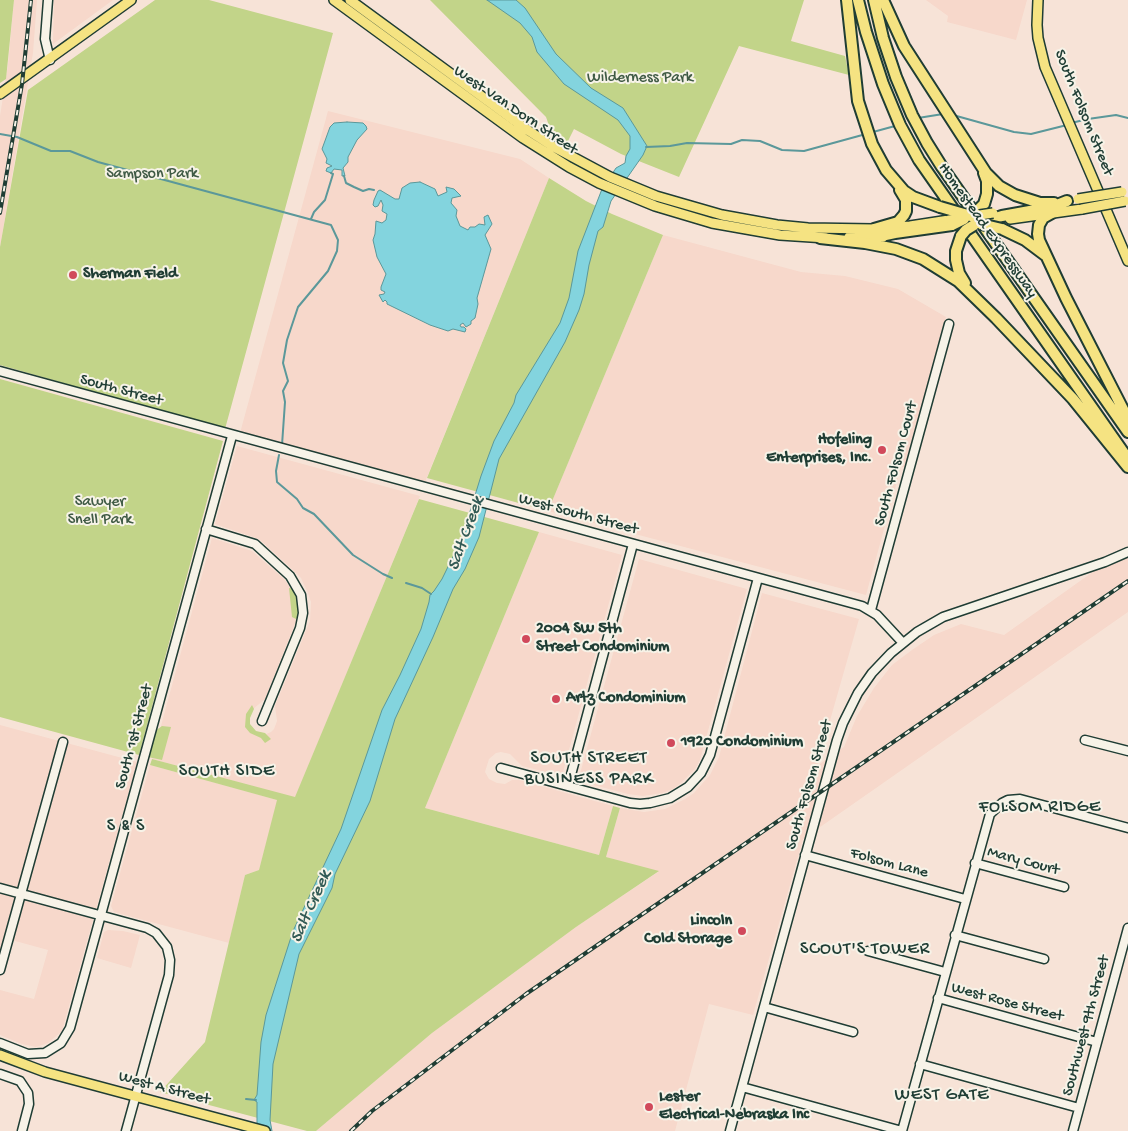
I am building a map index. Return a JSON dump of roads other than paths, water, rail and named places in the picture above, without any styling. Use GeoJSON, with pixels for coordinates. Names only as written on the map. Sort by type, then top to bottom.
{"type":"FeatureCollection","features":[{"type":"Feature","properties":{"kind":"highway"},"geometry":{"type":"LineString","coordinates":[[847,0],[858,101],[868,135],[883,166],[901,187],[913,197],[1034,246],[1050,262]]}},
{"type":"Feature","properties":{"kind":"highway","name":"Homestead Expressway"},"geometry":{"type":"LineString","coordinates":[[858,0],[874,60],[890,102],[909,143],[930,178],[1128,459]]}},
{"type":"Feature","properties":{"kind":"highway","name":"Homestead Expressway"},"geometry":{"type":"LineString","coordinates":[[874,0],[883,38],[904,98],[927,143],[952,182],[1128,432]]}},
{"type":"Feature","properties":{"kind":"highway"},"geometry":{"type":"LineString","coordinates":[[883,0],[904,46],[974,156],[987,181],[985,202],[978,211],[976,222],[956,251],[956,265],[961,277],[975,296]]}},
{"type":"Feature","properties":{"kind":"highway"},"geometry":{"type":"LineString","coordinates":[[980,166],[996,183],[1016,196],[1053,208],[1042,220],[1038,234],[1039,240],[1128,419]]}},
{"type":"Feature","properties":{"kind":"highway"},"geometry":{"type":"LineString","coordinates":[[875,233],[898,222],[906,211],[906,200],[892,177]]}},
{"type":"Feature","properties":{"kind":"highway"},"geometry":{"type":"LineString","coordinates":[[875,233],[895,233],[976,222],[1052,207],[1066,201]]}},
{"type":"Feature","properties":{"kind":"highway"},"geometry":{"type":"LineString","coordinates":[[820,238],[882,245],[910,254],[947,273],[975,296],[1073,399],[1128,467]]}},
{"type":"Feature","properties":{"kind":"main road"},"geometry":{"type":"LineString","coordinates":[[0,100],[131,0]]}},
{"type":"Feature","properties":{"kind":"main road","name":"West Van Dorn Street"},"geometry":{"type":"LineString","coordinates":[[334,0],[347,3],[513,132],[571,163],[599,183],[648,203],[730,227],[771,234],[820,238],[875,233]]}},
{"type":"Feature","properties":{"kind":"main road","name":"South Folsom Street"},"geometry":{"type":"LineString","coordinates":[[1038,0],[1037,25],[1045,66],[1128,261]]}},
{"type":"Feature","properties":{"kind":"main road"},"geometry":{"type":"LineString","coordinates":[[0,94],[42,63],[50,60]]}},
{"type":"Feature","properties":{"kind":"main road","name":"West Van Dorn Street"},"geometry":{"type":"LineString","coordinates":[[571,163],[656,196],[722,215],[770,224],[875,233]]}},
{"type":"Feature","properties":{"kind":"main road"},"geometry":{"type":"LineString","coordinates":[[1053,208],[1066,201],[1078,199],[1126,196]]}},
{"type":"Feature","properties":{"kind":"main road"},"geometry":{"type":"LineString","coordinates":[[976,222],[1053,208],[1082,209],[1126,196]]}},
{"type":"Feature","properties":{"kind":"main road","name":"West A Street"},"geometry":{"type":"LineString","coordinates":[[0,1056],[55,1074],[265,1131]]}},
{"type":"Feature","properties":{"kind":"street"},"geometry":{"type":"LineString","coordinates":[[48,0],[45,39],[50,60]]}},
{"type":"Feature","properties":{"kind":"street","name":"South Folsom Court"},"geometry":{"type":"LineString","coordinates":[[871,610],[949,324]]}},
{"type":"Feature","properties":{"kind":"street","name":"South Street"},"geometry":{"type":"LineString","coordinates":[[1,372],[232,436]]}},
{"type":"Feature","properties":{"kind":"street","name":"West South Street"},"geometry":{"type":"LineString","coordinates":[[232,436],[862,606],[871,610],[903,643]]}},
{"type":"Feature","properties":{"kind":"street","name":"South 1st Street"},"geometry":{"type":"LineString","coordinates":[[0,1043],[20,1052],[37,1055],[46,1053],[61,1043],[70,1028],[232,436]]}},
{"type":"Feature","properties":{"kind":"street"},"geometry":{"type":"LineString","coordinates":[[206,529],[255,544],[290,576],[301,595],[304,613],[300,628],[262,720]]}},
{"type":"Feature","properties":{"kind":"street"},"geometry":{"type":"LineString","coordinates":[[568,786],[633,544]]}},
{"type":"Feature","properties":{"kind":"street","name":"South Folsom Street"},"geometry":{"type":"LineString","coordinates":[[730,1131],[836,740],[854,700],[868,678],[890,654],[929,625],[961,610],[1105,562],[1128,552]]}},
{"type":"Feature","properties":{"kind":"street"},"geometry":{"type":"LineString","coordinates":[[501,768],[640,804],[660,802],[680,793],[698,777],[710,755],[758,578]]}},
{"type":"Feature","properties":{"kind":"street"},"geometry":{"type":"LineString","coordinates":[[1085,740],[1128,752]]}},
{"type":"Feature","properties":{"kind":"street"},"geometry":{"type":"LineString","coordinates":[[0,970],[63,742]]}},
{"type":"Feature","properties":{"kind":"street"},"geometry":{"type":"LineString","coordinates":[[742,1087],[902,1131],[987,819],[994,809],[1008,800],[1020,799],[1128,828]]}},
{"type":"Feature","properties":{"kind":"street","name":"Folsom Lane"},"geometry":{"type":"LineString","coordinates":[[805,855],[965,899]]}},
{"type":"Feature","properties":{"kind":"street","name":"Mary Court"},"geometry":{"type":"LineString","coordinates":[[975,863],[1064,887]]}},
{"type":"Feature","properties":{"kind":"street"},"geometry":{"type":"LineString","coordinates":[[0,888],[151,930],[165,944],[170,956],[169,975],[126,1131]]}},
{"type":"Feature","properties":{"kind":"street","name":"Southwest 9th Street"},"geometry":{"type":"LineString","coordinates":[[1073,1131],[1128,928]]}},
{"type":"Feature","properties":{"kind":"street"},"geometry":{"type":"LineString","coordinates":[[955,935],[1044,959]]}},
{"type":"Feature","properties":{"kind":"street"},"geometry":{"type":"LineString","coordinates":[[868,951],[945,972]]}},
{"type":"Feature","properties":{"kind":"street","name":"West Rose Street"},"geometry":{"type":"LineString","coordinates":[[938,998],[1097,1042]]}},
{"type":"Feature","properties":{"kind":"street"},"geometry":{"type":"LineString","coordinates":[[764,1007],[853,1032]]}},
{"type":"Feature","properties":{"kind":"street"},"geometry":{"type":"LineString","coordinates":[[920,1064],[1079,1108]]}},
{"type":"Feature","properties":{"kind":"street"},"geometry":{"type":"LineString","coordinates":[[0,1074],[17,1079],[27,1091],[29,1104],[22,1131]]}},
{"type":"Feature","properties":{"kind":"water","name":"Salt Creek"},"geometry":{"type":"Polygon","coordinates":[[[487,0],[516,0],[525,8],[556,54],[591,88],[623,108],[647,146],[643,155],[611,201],[603,227],[598,231],[584,294],[565,342],[499,459],[479,537],[465,569],[453,589],[395,719],[370,801],[335,874],[332,888],[299,954],[273,1064],[270,1120],[272,1131],[257,1131],[257,1102],[254,1100],[257,1095],[261,1042],[266,1015],[293,931],[341,829],[382,710],[421,629],[430,595],[442,579],[466,530],[481,476],[494,441],[514,403],[516,395],[560,323],[569,298],[578,251],[602,189],[616,168],[625,163],[630,149],[630,136],[618,120],[564,84],[537,52],[532,37],[520,23],[487,0]]]}},
{"type":"Feature","properties":{"kind":"water"},"geometry":{"type":"Polygon","coordinates":[[[334,123],[363,123],[367,129],[357,140],[348,157],[348,162],[343,168],[345,176],[342,176],[342,170],[334,169],[331,173],[326,171],[327,168],[332,166],[326,163],[327,159],[322,149],[330,127],[334,123]]]}},
{"type":"Feature","properties":{"kind":"water"},"geometry":{"type":"Polygon","coordinates":[[[420,182],[435,189],[438,196],[447,192],[446,187],[454,189],[461,196],[452,198],[451,203],[457,210],[456,216],[460,226],[468,230],[470,227],[475,227],[479,224],[485,225],[484,217],[488,215],[492,224],[485,235],[491,249],[477,298],[478,304],[475,318],[466,327],[463,323],[460,325],[466,329],[465,332],[453,329],[448,331],[430,325],[387,304],[385,300],[383,302],[379,295],[385,292],[381,290],[381,287],[386,274],[377,257],[373,240],[376,221],[382,223],[386,220],[387,214],[382,211],[383,205],[381,200],[378,206],[375,207],[373,205],[374,200],[380,190],[395,199],[399,199],[402,188],[410,183],[420,182]]]}},
{"type":"Feature","properties":{"kind":"waterway"},"geometry":{"type":"LineString","coordinates":[[918,118],[943,114]]}},
{"type":"Feature","properties":{"kind":"waterway"},"geometry":{"type":"LineString","coordinates":[[953,115],[1014,132],[1031,134],[1067,125]]}},
{"type":"Feature","properties":{"kind":"waterway"},"geometry":{"type":"LineString","coordinates":[[1071,123],[1116,115],[1128,118]]}},
{"type":"Feature","properties":{"kind":"waterway"},"geometry":{"type":"LineString","coordinates":[[873,132],[895,126]]}},
{"type":"Feature","properties":{"kind":"waterway"},"geometry":{"type":"LineString","coordinates":[[0,134],[17,137],[51,151],[70,151],[98,162],[331,225],[338,240],[337,251],[328,271],[298,307],[287,340],[283,363],[288,381],[283,391],[285,402],[282,445]]}},
{"type":"Feature","properties":{"kind":"waterway"},"geometry":{"type":"LineString","coordinates":[[646,147],[687,143],[731,144],[742,140],[760,141],[782,150],[804,151],[866,134]]}},
{"type":"Feature","properties":{"kind":"waterway"},"geometry":{"type":"LineString","coordinates":[[311,219],[314,212],[325,200],[333,174],[331,173]]}},
{"type":"Feature","properties":{"kind":"waterway"},"geometry":{"type":"LineString","coordinates":[[344,176],[346,183],[354,187],[363,191],[374,190]]}},
{"type":"Feature","properties":{"kind":"waterway"},"geometry":{"type":"LineString","coordinates":[[279,455],[276,471],[277,482],[297,499],[303,508],[314,514],[353,555],[392,578]]}},
{"type":"Feature","properties":{"kind":"waterway"},"geometry":{"type":"LineString","coordinates":[[406,583],[422,588],[431,594]]}},
{"type":"Feature","properties":{"kind":"waterway"},"geometry":{"type":"LineString","coordinates":[[246,1099],[256,1100]]}},
{"type":"Feature","properties":{"kind":"railway"},"geometry":{"type":"LineString","coordinates":[[0,213],[22,84],[31,0]]}},
{"type":"Feature","properties":{"kind":"railway"},"geometry":{"type":"LineString","coordinates":[[351,1131],[372,1111],[526,994],[1128,581]]}},
{"type":"Feature","properties":{"kind":"place","name":"Sherman Field"},"geometry":{"type":"Point","coordinates":[73,275]}},
{"type":"Feature","properties":{"kind":"place","name":"Hofeling Enterprises, Inc."},"geometry":{"type":"Point","coordinates":[882,450]}},
{"type":"Feature","properties":{"kind":"place","name":"2004 SW 5th Street Condominium"},"geometry":{"type":"Point","coordinates":[526,639]}},
{"type":"Feature","properties":{"kind":"place","name":"Artz Condominium"},"geometry":{"type":"Point","coordinates":[556,699]}},
{"type":"Feature","properties":{"kind":"place","name":"1920 Condominium"},"geometry":{"type":"Point","coordinates":[671,743]}},
{"type":"Feature","properties":{"kind":"place","name":"Lincoln Cold Storage"},"geometry":{"type":"Point","coordinates":[742,931]}},
{"type":"Feature","properties":{"kind":"place","name":"Lester Electrical-Nebraska Inc"},"geometry":{"type":"Point","coordinates":[649,1107]}},
{"type":"Feature","properties":{"kind":"district","name":"SOUTH STREET BUSINESS PARK"},"geometry":{"type":"Point","coordinates":[589,770]}},
{"type":"Feature","properties":{"kind":"district","name":"SOUTH SIDE"},"geometry":{"type":"Point","coordinates":[227,772]}},
{"type":"Feature","properties":{"kind":"district","name":"FOLSOM RIDGE"},"geometry":{"type":"Point","coordinates":[1040,808]}},
{"type":"Feature","properties":{"kind":"district","name":"S & S"},"geometry":{"type":"Point","coordinates":[126,827]}},
{"type":"Feature","properties":{"kind":"district","name":"SCOUT'S TOWER"},"geometry":{"type":"Point","coordinates":[865,950]}},
{"type":"Feature","properties":{"kind":"district","name":"WEST GATE"},"geometry":{"type":"Point","coordinates":[942,1096]}},
{"type":"Feature","properties":{"kind":"park label","name":"Wilderness Park"},"geometry":{"type":"Point","coordinates":[640,79]}},
{"type":"Feature","properties":{"kind":"park label","name":"Sampson Park"},"geometry":{"type":"Point","coordinates":[152,175]}},
{"type":"Feature","properties":{"kind":"park label","name":"Sawyer Snell Park"},"geometry":{"type":"Point","coordinates":[100,512]}}]}
